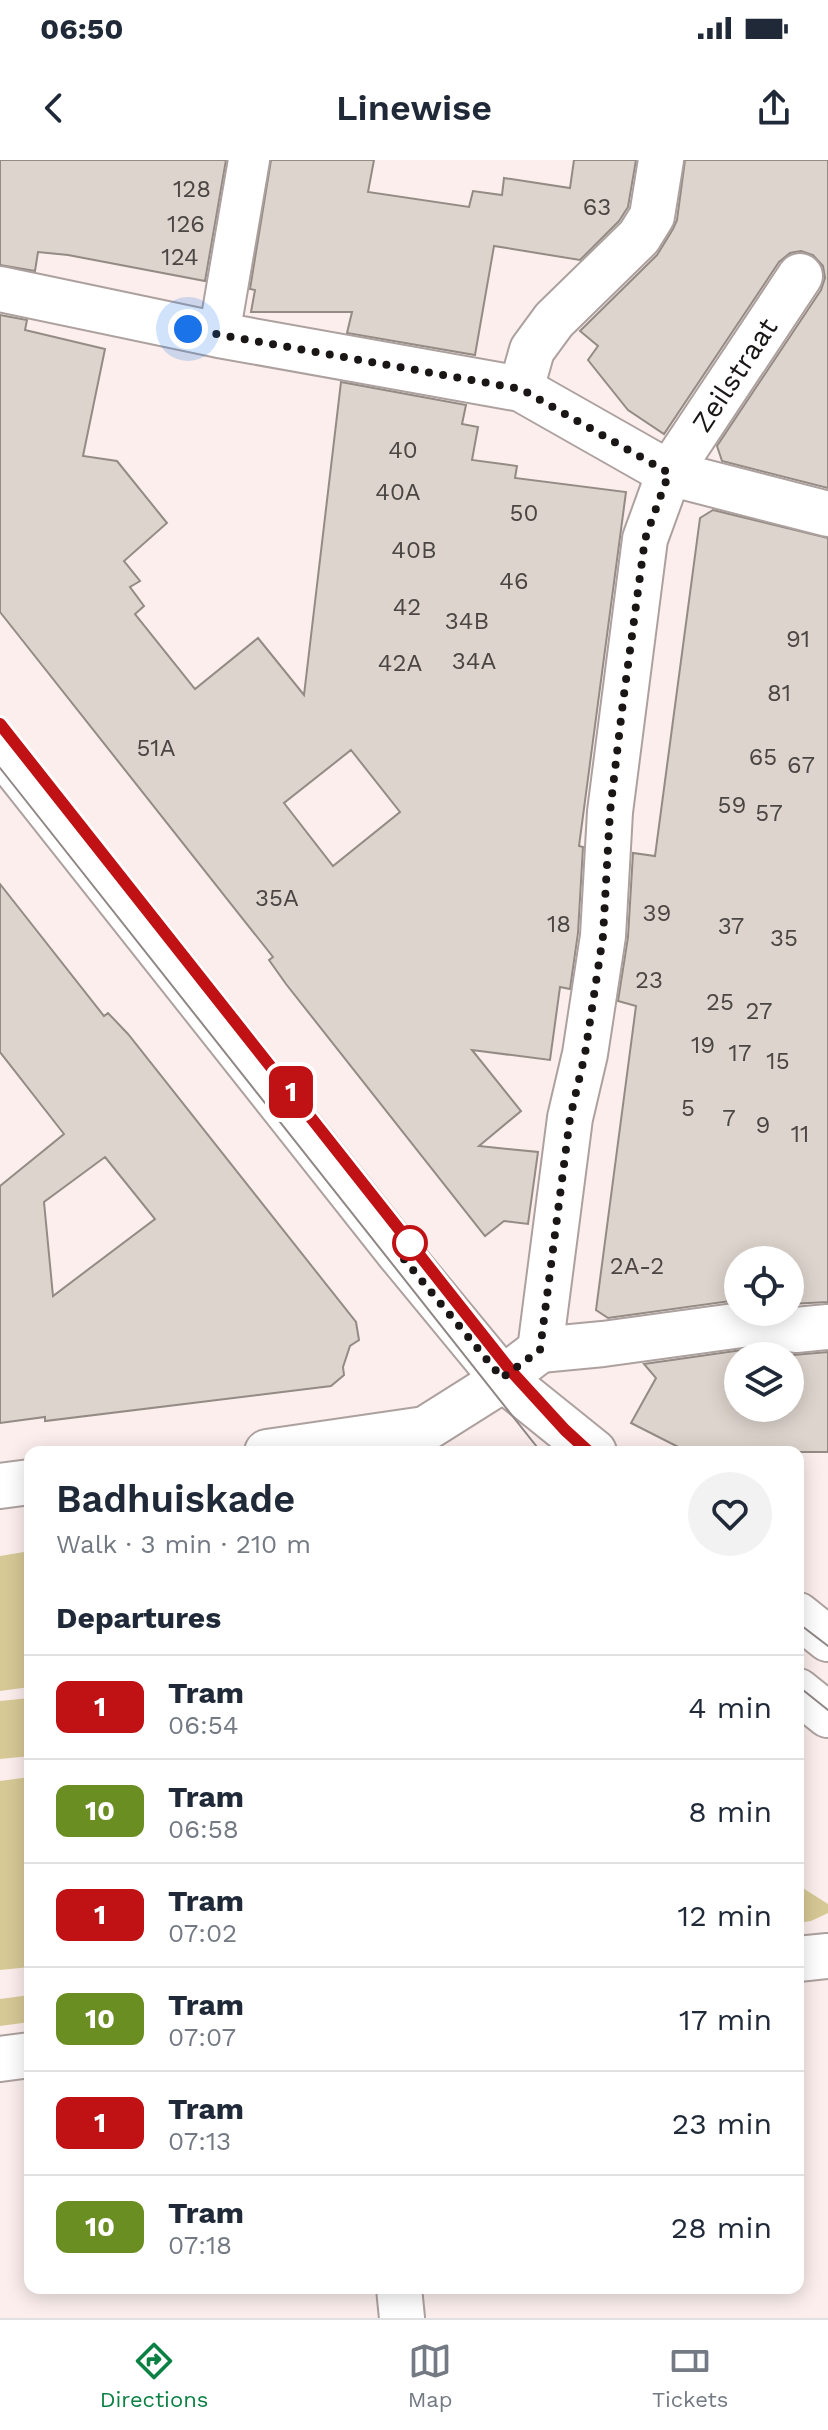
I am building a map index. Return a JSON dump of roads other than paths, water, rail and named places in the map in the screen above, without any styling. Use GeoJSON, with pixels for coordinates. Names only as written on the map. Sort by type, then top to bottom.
{"type":"FeatureCollection","features":[{"type":"Feature","properties":{"kind":"street"},"geometry":{"type":"LineString","coordinates":[[219,335],[249,160]]}},
{"type":"Feature","properties":{"kind":"street"},"geometry":{"type":"LineString","coordinates":[[521,389],[532,350],[554,320],[639,237],[652,216],[661,160]]}},
{"type":"Feature","properties":{"kind":"street","name":"Zeilstraat"},"geometry":{"type":"LineString","coordinates":[[540,1350],[570,1118],[585,1054],[603,936],[610,812],[645,539],[669,473],[800,276]]}},
{"type":"Feature","properties":{"kind":"street"},"geometry":{"type":"LineString","coordinates":[[0,289],[219,335],[521,389],[669,473],[828,514]]}},
{"type":"Feature","properties":{"kind":"street"},"geometry":{"type":"LineString","coordinates":[[0,749],[389,1241],[502,1378],[587,1446]]}},
{"type":"Feature","properties":{"kind":"street"},"geometry":{"type":"LineString","coordinates":[[308,1446],[425,1429],[457,1410],[540,1350],[749,1324],[796,1330],[828,1327]]}},
{"type":"Feature","properties":{"kind":"street"},"geometry":{"type":"LineString","coordinates":[[502,1378],[537,1446]]}},
{"type":"Feature","properties":{"kind":"street"},"geometry":{"type":"LineString","coordinates":[[0,1486],[24,1483]]}},
{"type":"Feature","properties":{"kind":"street"},"geometry":{"type":"LineString","coordinates":[[804,1620],[828,1639]]}},
{"type":"Feature","properties":{"kind":"street"},"geometry":{"type":"LineString","coordinates":[[804,1696],[828,1715]]}},
{"type":"Feature","properties":{"kind":"street"},"geometry":{"type":"LineString","coordinates":[[804,1958],[828,1956]]}},
{"type":"Feature","properties":{"kind":"street"},"geometry":{"type":"LineString","coordinates":[[0,2059],[24,2056]]}},
{"type":"Feature","properties":{"kind":"street"},"geometry":{"type":"LineString","coordinates":[[400,2294],[402,2318]]}},
{"type":"Feature","properties":{"kind":"tram line"},"geometry":{"type":"LineString","coordinates":[[0,724],[511,1371],[582,1446]]}},
{"type":"Feature","properties":{"kind":"tram line","name":"1"},"geometry":{"type":"LineString","coordinates":[[0,724],[511,1371],[582,1446]]}},
{"type":"Feature","properties":{"kind":"tram line"},"geometry":{"type":"LineString","coordinates":[[0,768],[536,1446]]}},
{"type":"Feature","properties":{"kind":"tram line"},"geometry":{"type":"LineString","coordinates":[[804,1628],[828,1646]]}},
{"type":"Feature","properties":{"kind":"tram line"},"geometry":{"type":"LineString","coordinates":[[804,1691],[828,1710]]}}]}
